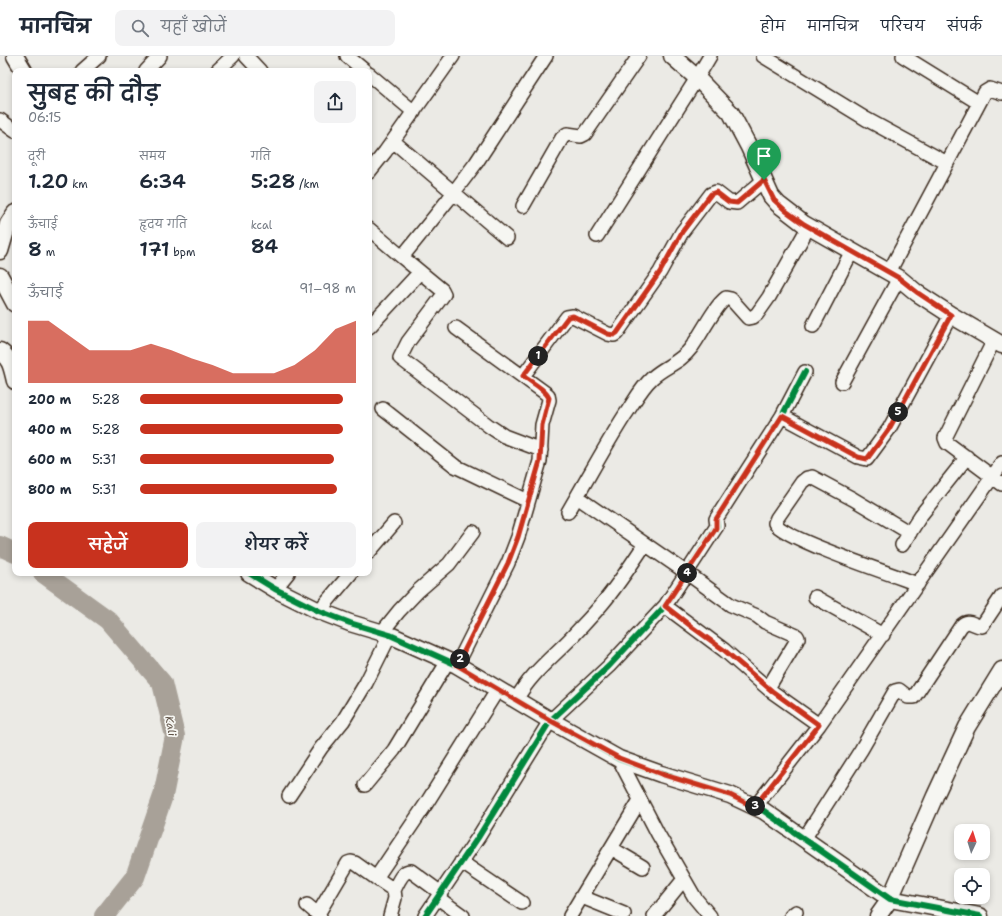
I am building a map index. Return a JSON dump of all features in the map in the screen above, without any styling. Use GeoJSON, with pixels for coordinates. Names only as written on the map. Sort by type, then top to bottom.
{"type":"FeatureCollection","features":[{"type":"Feature","properties":{"kind":"street"},"geometry":{"type":"LineString","coordinates":[[15,56],[22,68]]}},
{"type":"Feature","properties":{"kind":"street"},"geometry":{"type":"LineString","coordinates":[[85,68],[99,56]]}},
{"type":"Feature","properties":{"kind":"street"},"geometry":{"type":"LineString","coordinates":[[149,68],[160,56]]}},
{"type":"Feature","properties":{"kind":"street"},"geometry":{"type":"LineString","coordinates":[[220,68],[233,56]]}},
{"type":"Feature","properties":{"kind":"street"},"geometry":{"type":"LineString","coordinates":[[246,56],[257,68]]}},
{"type":"Feature","properties":{"kind":"street"},"geometry":{"type":"LineString","coordinates":[[347,56],[361,68]]}},
{"type":"Feature","properties":{"kind":"street"},"geometry":{"type":"LineString","coordinates":[[372,168],[414,112],[452,56]]}},
{"type":"Feature","properties":{"kind":"street"},"geometry":{"type":"LineString","coordinates":[[402,257],[476,163],[546,56]]}},
{"type":"Feature","properties":{"kind":"street"},"geometry":{"type":"LineString","coordinates":[[522,206],[562,138],[567,134],[579,136],[584,135],[639,56]]}},
{"type":"Feature","properties":{"kind":"street"},"geometry":{"type":"LineString","coordinates":[[672,56],[697,78],[731,112],[774,200],[786,211],[894,275],[951,315],[998,343],[945,436],[947,443],[997,480]]}},
{"type":"Feature","properties":{"kind":"street"},"geometry":{"type":"LineString","coordinates":[[597,236],[710,56]]}},
{"type":"Feature","properties":{"kind":"street"},"geometry":{"type":"LineString","coordinates":[[763,56],[782,60],[866,118],[947,162]]}},
{"type":"Feature","properties":{"kind":"street"},"geometry":{"type":"LineString","coordinates":[[903,56],[979,103]]}},
{"type":"Feature","properties":{"kind":"street"},"geometry":{"type":"LineString","coordinates":[[372,77],[414,112]]}},
{"type":"Feature","properties":{"kind":"street"},"geometry":{"type":"LineString","coordinates":[[842,382],[947,162],[986,90],[990,88],[1002,93]]}},
{"type":"Feature","properties":{"kind":"street"},"geometry":{"type":"LineString","coordinates":[[0,120],[12,129]]}},
{"type":"Feature","properties":{"kind":"street"},"geometry":{"type":"LineString","coordinates":[[393,141],[507,238]]}},
{"type":"Feature","properties":{"kind":"street"},"geometry":{"type":"LineString","coordinates":[[523,376],[568,317],[573,316],[608,334],[614,335],[617,333],[660,272],[682,232],[711,194],[716,192],[729,202],[737,203],[764,180]]}},
{"type":"Feature","properties":{"kind":"street"},"geometry":{"type":"LineString","coordinates":[[0,251],[8,224],[12,218]]}},
{"type":"Feature","properties":{"kind":"street"},"geometry":{"type":"LineString","coordinates":[[568,512],[617,428],[639,394],[652,378],[685,356],[714,312],[726,298],[731,299],[748,318],[757,314],[770,297],[809,226]]}},
{"type":"Feature","properties":{"kind":"street"},"geometry":{"type":"LineString","coordinates":[[372,232],[442,290],[444,294],[408,342],[400,355],[401,360],[504,436],[541,450]]}},
{"type":"Feature","properties":{"kind":"street"},"geometry":{"type":"LineString","coordinates":[[813,326],[852,251]]}},
{"type":"Feature","properties":{"kind":"street"},"geometry":{"type":"LineString","coordinates":[[372,323],[420,272]]}},
{"type":"Feature","properties":{"kind":"street"},"geometry":{"type":"LineString","coordinates":[[0,276],[12,298]]}},
{"type":"Feature","properties":{"kind":"street"},"geometry":{"type":"LineString","coordinates":[[782,416],[858,457],[867,459],[889,429],[951,315]]}},
{"type":"Feature","properties":{"kind":"street"},"geometry":{"type":"LineString","coordinates":[[365,785],[394,750],[452,663],[508,563],[518,537],[540,461],[542,425],[549,398],[548,395],[456,328]]}},
{"type":"Feature","properties":{"kind":"street"},"geometry":{"type":"LineString","coordinates":[[0,351],[12,358]]}},
{"type":"Feature","properties":{"kind":"street"},"geometry":{"type":"LineString","coordinates":[[425,916],[462,862],[550,720],[609,666],[665,606],[716,528],[716,519],[782,416],[805,372]]}},
{"type":"Feature","properties":{"kind":"street"},"geometry":{"type":"LineString","coordinates":[[383,409],[456,466],[528,501]]}},
{"type":"Feature","properties":{"kind":"street"},"geometry":{"type":"LineString","coordinates":[[902,545],[930,503],[967,457]]}},
{"type":"Feature","properties":{"kind":"street"},"geometry":{"type":"LineString","coordinates":[[754,807],[819,725],[918,584],[997,480],[1002,463]]}},
{"type":"Feature","properties":{"kind":"street"},"geometry":{"type":"LineString","coordinates":[[910,533],[854,499],[810,477],[802,482],[776,518],[775,523],[778,527],[790,534],[826,550],[918,584]]}},
{"type":"Feature","properties":{"kind":"street"},"geometry":{"type":"LineString","coordinates":[[577,497],[687,573],[730,605],[757,616],[765,622],[797,636],[797,640],[768,688]]}},
{"type":"Feature","properties":{"kind":"street"},"geometry":{"type":"LineString","coordinates":[[372,549],[394,523]]}},
{"type":"Feature","properties":{"kind":"street"},"geometry":{"type":"LineString","coordinates":[[289,796],[321,748],[343,721],[366,683],[386,633],[414,596],[449,564],[473,532]]}},
{"type":"Feature","properties":{"kind":"street"},"geometry":{"type":"LineString","coordinates":[[516,700],[530,679],[601,606],[645,544]]}},
{"type":"Feature","properties":{"kind":"street"},"geometry":{"type":"LineString","coordinates":[[254,576],[275,589],[319,611],[350,624],[386,633],[452,663],[619,758],[661,774],[730,795],[764,811],[890,899],[980,916]]}},
{"type":"Feature","properties":{"kind":"street"},"geometry":{"type":"LineString","coordinates":[[275,589],[286,576]]}},
{"type":"Feature","properties":{"kind":"street"},"geometry":{"type":"LineString","coordinates":[[319,611],[348,576]]}},
{"type":"Feature","properties":{"kind":"street"},"geometry":{"type":"LineString","coordinates":[[804,839],[861,750],[895,691],[899,690],[908,696],[914,697],[961,626],[965,622],[982,626],[1002,596]]}},
{"type":"Feature","properties":{"kind":"street"},"geometry":{"type":"LineString","coordinates":[[815,597],[883,635]]}},
{"type":"Feature","properties":{"kind":"street"},"geometry":{"type":"LineString","coordinates":[[665,606],[724,650],[768,688],[819,725]]}},
{"type":"Feature","properties":{"kind":"street"},"geometry":{"type":"LineString","coordinates":[[878,916],[890,899],[935,796],[968,727],[1002,670]]}},
{"type":"Feature","properties":{"kind":"street"},"geometry":{"type":"LineString","coordinates":[[376,878],[426,804],[498,689]]}},
{"type":"Feature","properties":{"kind":"street"},"geometry":{"type":"LineString","coordinates":[[619,758],[658,834],[695,898],[710,916]]}},
{"type":"Feature","properties":{"kind":"street"},"geometry":{"type":"LineString","coordinates":[[570,916],[640,800]]}},
{"type":"Feature","properties":{"kind":"street"},"geometry":{"type":"LineString","coordinates":[[611,848],[643,867]]}},
{"type":"Feature","properties":{"kind":"street"},"geometry":{"type":"LineString","coordinates":[[307,905],[319,915],[348,863],[351,862],[355,863],[394,890]]}},
{"type":"Feature","properties":{"kind":"street"},"geometry":{"type":"LineString","coordinates":[[462,862],[522,903]]}},
{"type":"Feature","properties":{"kind":"street"},"geometry":{"type":"LineString","coordinates":[[390,916],[395,898],[394,890],[404,872],[409,870],[463,916]]}},
{"type":"Feature","properties":{"kind":"street"},"geometry":{"type":"LineString","coordinates":[[654,916],[684,879]]}},
{"type":"Feature","properties":{"kind":"street"},"geometry":{"type":"LineString","coordinates":[[582,897],[624,914]]}},
{"type":"Feature","properties":{"kind":"waterway","name":"Kali"},"geometry":{"type":"LineString","coordinates":[[0,546],[12,552]]}},
{"type":"Feature","properties":{"kind":"waterway","name":"Kali"},"geometry":{"type":"LineString","coordinates":[[47,576],[108,620],[162,683],[175,736],[163,796],[135,877],[104,916]]}},
{"type":"Feature","properties":{"kind":"cycle path"},"geometry":{"type":"LineString","coordinates":[[425,916],[479,836],[550,721],[609,666],[665,606],[717,526],[716,519],[782,416],[805,372]]}},
{"type":"Feature","properties":{"kind":"cycle path"},"geometry":{"type":"LineString","coordinates":[[254,576],[275,589],[319,611],[350,623],[390,635],[457,665],[619,759],[661,774],[730,795],[764,811],[890,899],[980,916]]}},
{"type":"Feature","properties":{"kind":"route"},"geometry":{"type":"LineString","coordinates":[[764,180],[774,200],[804,224],[899,278],[918,293],[951,315],[889,429],[867,459],[858,457],[782,416],[716,519],[715,521],[717,526],[713,533],[665,606],[724,650],[772,691],[819,725],[754,807],[730,795],[661,774],[619,758],[553,722],[457,665],[508,563],[518,537],[540,461],[542,425],[549,398],[548,395],[523,376],[565,319],[570,316],[573,316],[608,334],[614,335],[617,333],[660,272],[682,232],[711,194],[716,192],[729,202],[737,203],[764,180]]}}]}
